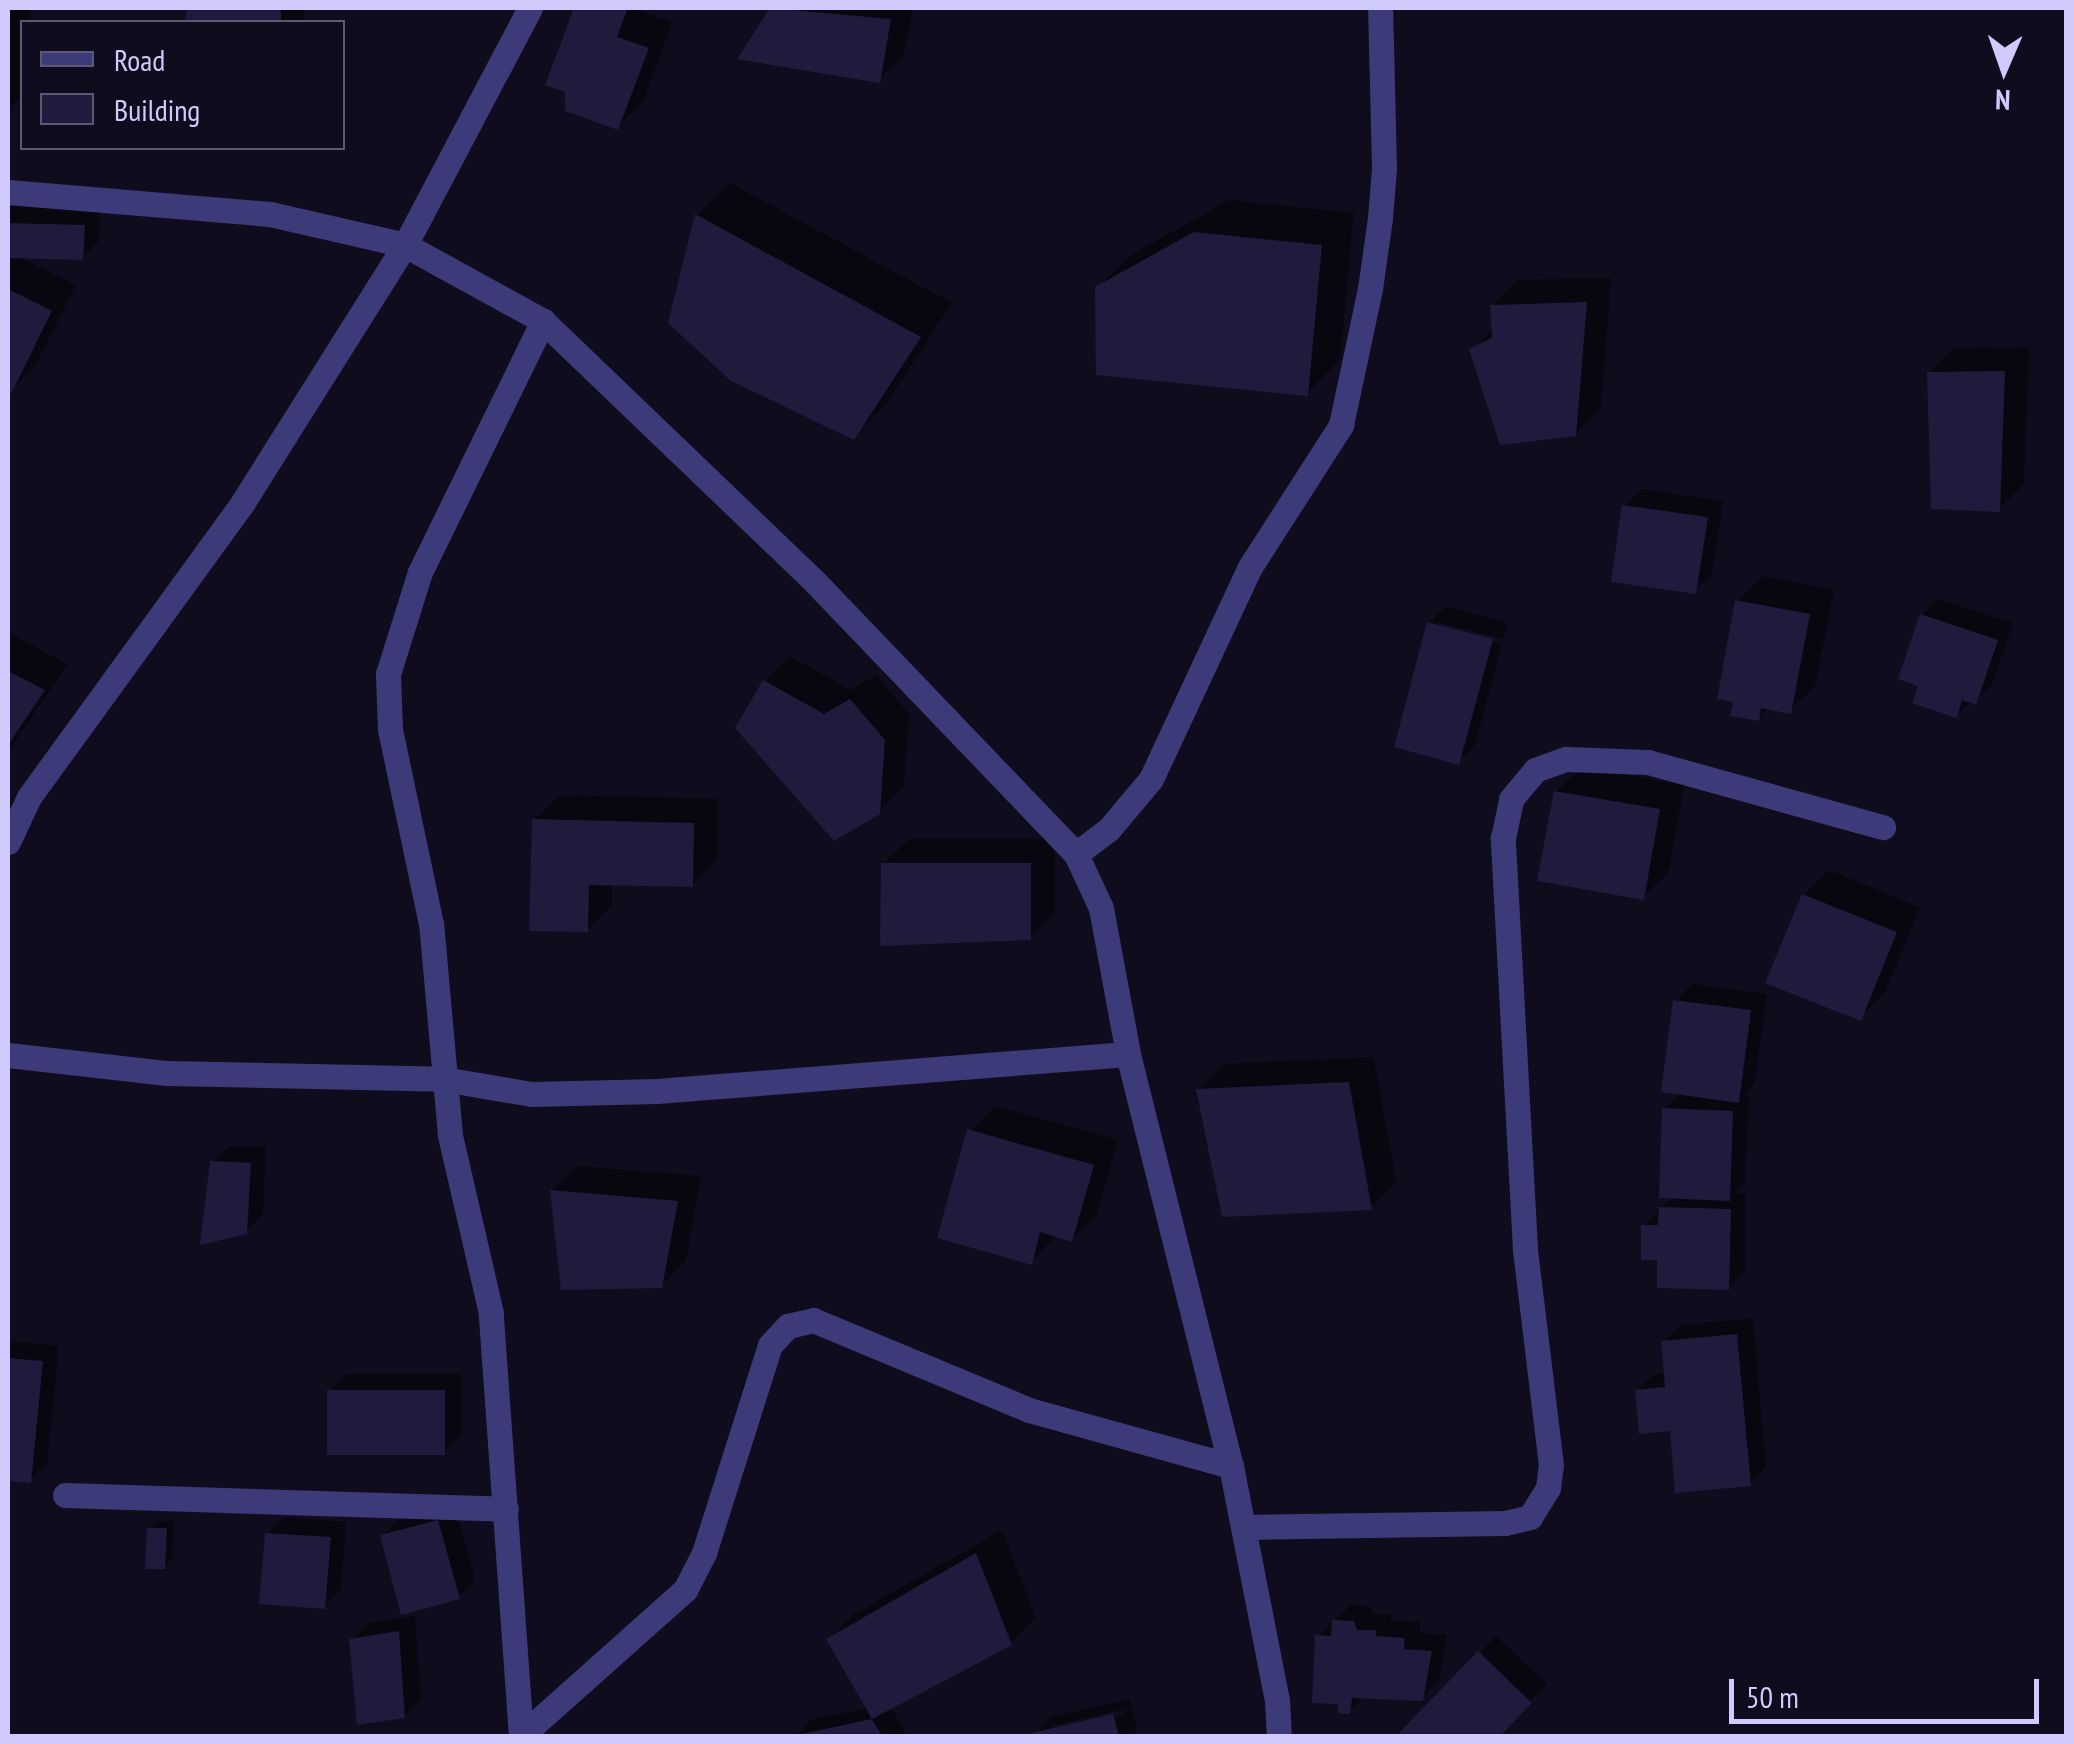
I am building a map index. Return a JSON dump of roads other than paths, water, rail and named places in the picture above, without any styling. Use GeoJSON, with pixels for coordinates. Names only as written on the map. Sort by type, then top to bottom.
{"type":"FeatureCollection","features":[{"type":"Feature","properties":{"kind":"street"},"geometry":{"type":"LineString","coordinates":[[8,842],[18,792],[243,502],[405,245],[530,8]]}},
{"type":"Feature","properties":{"kind":"street"},"geometry":{"type":"LineString","coordinates":[[1076,854],[1109,829],[1152,779],[1250,567],[1341,425],[1370,290],[1384,168],[1380,8]]}},
{"type":"Feature","properties":{"kind":"street"},"geometry":{"type":"LineString","coordinates":[[8,192],[270,214],[405,245],[543,321],[815,582],[1076,854],[1101,908],[1128,1054],[1231,1466],[1277,1700],[1279,1736]]}},
{"type":"Feature","properties":{"kind":"street"},"geometry":{"type":"LineString","coordinates":[[521,1736],[491,1313],[450,1136],[432,924],[390,729],[388,674],[420,572],[543,321]]}},
{"type":"Feature","properties":{"kind":"street"},"geometry":{"type":"LineString","coordinates":[[1244,1527],[1505,1523],[1530,1516],[1548,1488],[1551,1465],[1525,1250],[1503,838],[1510,800],[1535,770],[1566,760],[1648,762],[1882,827]]}},
{"type":"Feature","properties":{"kind":"street"},"geometry":{"type":"LineString","coordinates":[[8,1055],[167,1072],[443,1079],[532,1094],[656,1091],[1128,1054]]}},
{"type":"Feature","properties":{"kind":"street"},"geometry":{"type":"LineString","coordinates":[[521,1736],[684,1590],[704,1553],[770,1345],[788,1326],[812,1320],[1030,1410],[1231,1466]]}},
{"type":"Feature","properties":{"kind":"street"},"geometry":{"type":"LineString","coordinates":[[65,1495],[506,1509]]}}]}
